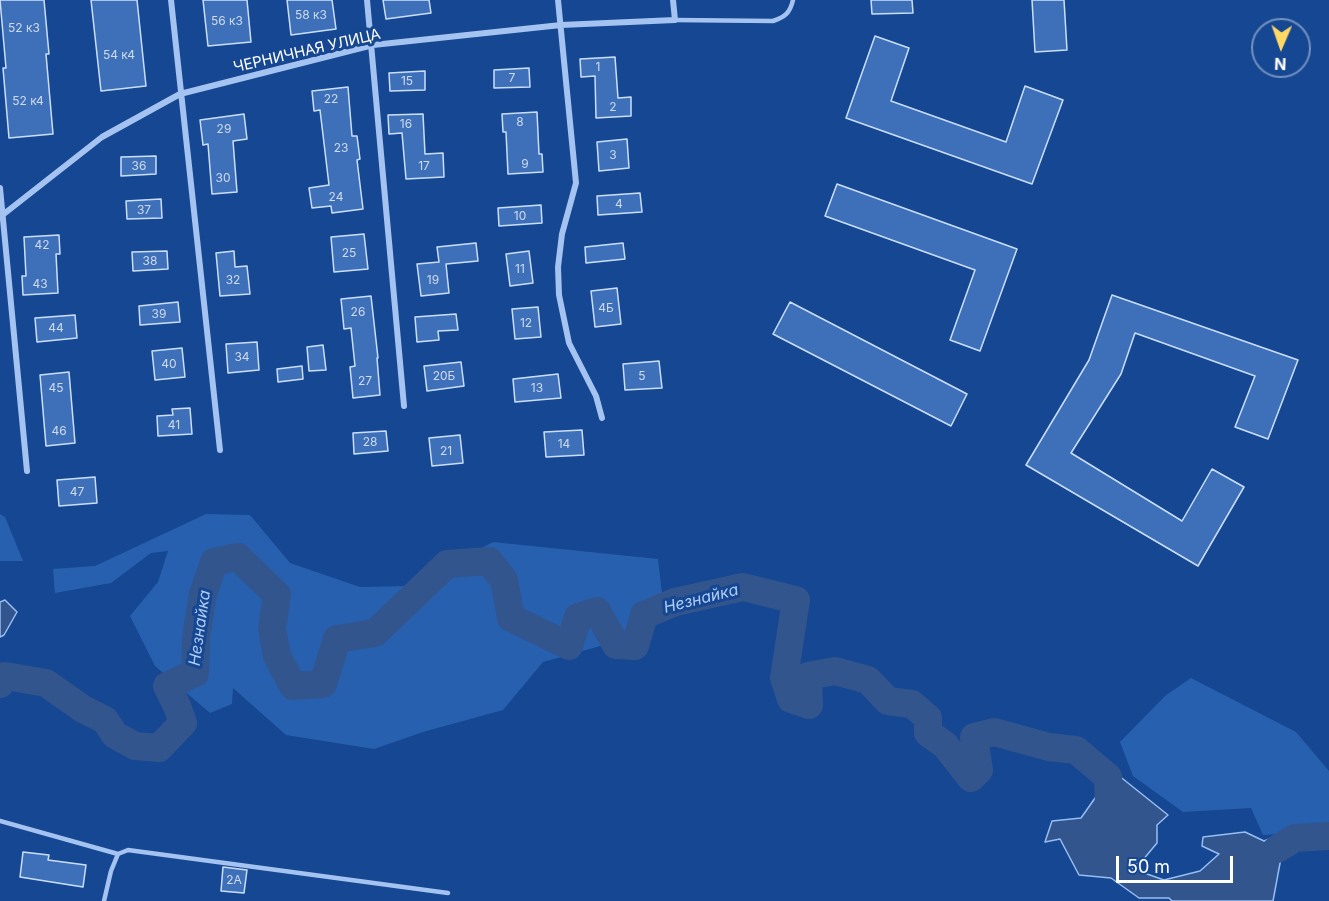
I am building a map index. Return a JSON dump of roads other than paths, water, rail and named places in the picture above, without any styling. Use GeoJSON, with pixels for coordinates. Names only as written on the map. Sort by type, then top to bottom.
{"type":"FeatureCollection","features":[{"type":"Feature","properties":{"kind":"street"},"geometry":{"type":"LineString","coordinates":[[171,0],[220,450]]}},
{"type":"Feature","properties":{"kind":"street"},"geometry":{"type":"LineString","coordinates":[[367,0],[373,45],[404,406]]}},
{"type":"Feature","properties":{"kind":"street"},"geometry":{"type":"LineString","coordinates":[[558,0],[576,183],[562,234],[558,267],[560,295],[569,343],[596,396],[602,418]]}},
{"type":"Feature","properties":{"kind":"street"},"geometry":{"type":"LineString","coordinates":[[673,0],[675,20]]}},
{"type":"Feature","properties":{"kind":"street","name":"ЧЕРНИЧНАЯ УЛИЦА"},"geometry":{"type":"LineString","coordinates":[[1,216],[102,137],[180,94],[373,45],[561,25],[675,20]]}},
{"type":"Feature","properties":{"kind":"street"},"geometry":{"type":"LineString","coordinates":[[0,188],[27,471]]}},
{"type":"Feature","properties":{"kind":"lane"},"geometry":{"type":"LineString","coordinates":[[675,20],[773,21],[783,18],[791,11],[793,0]]}},
{"type":"Feature","properties":{"kind":"lane"},"geometry":{"type":"LineString","coordinates":[[0,821],[118,854],[128,850],[448,893]]}},
{"type":"Feature","properties":{"kind":"lane"},"geometry":{"type":"LineString","coordinates":[[104,901],[111,871],[118,854]]}},
{"type":"Feature","properties":{"kind":"waterway","name":"Незнайка"},"geometry":{"type":"LineString","coordinates":[[0,684],[5,676],[46,683],[83,709],[105,720],[115,735],[135,746],[159,748],[183,723],[167,686],[195,673],[196,637],[203,594],[214,562],[238,557],[277,595],[272,629],[277,656],[293,686],[323,684],[337,639],[375,633],[447,564],[489,561],[504,580],[511,618],[569,646],[578,617],[597,611],[616,645],[635,646],[644,615],[675,602],[743,587],[796,600],[784,678],[791,699],[809,705],[808,676],[835,671],[868,680],[888,701],[912,704],[928,718],[928,733],[945,745],[971,778],[979,770],[974,737],[994,732],[1049,747],[1076,750],[1108,777],[1109,806]]}},
{"type":"Feature","properties":{"kind":"waterway","name":"Незнайка"},"geometry":{"type":"LineString","coordinates":[[1277,849],[1295,838],[1329,836]]}}]}
